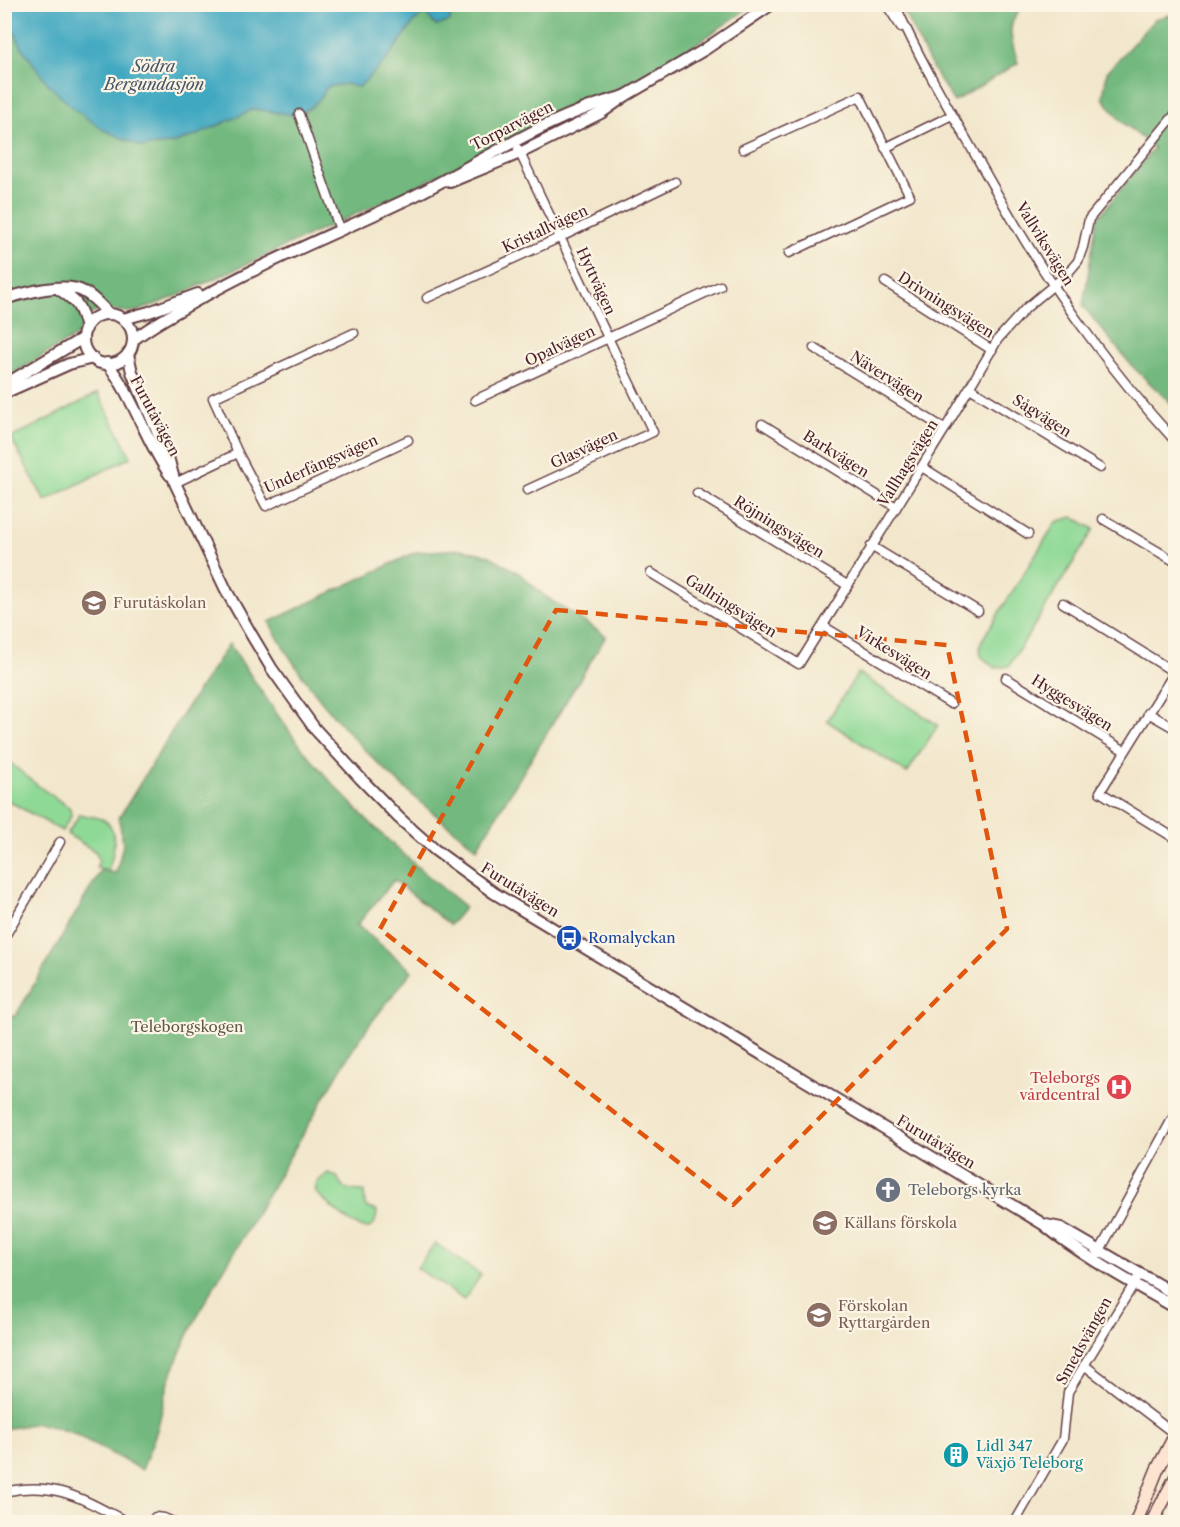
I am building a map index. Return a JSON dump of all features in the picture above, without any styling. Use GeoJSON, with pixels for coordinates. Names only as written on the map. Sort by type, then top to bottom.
{"type":"FeatureCollection","features":[{"type":"Feature","properties":{"kind":"main road"},"geometry":{"type":"LineString","coordinates":[[1136,1522],[1157,1470],[1175,1435]]}},
{"type":"Feature","properties":{"kind":"main road"},"geometry":{"type":"LineString","coordinates":[[1152,1522],[1176,1477]]}},
{"type":"Feature","properties":{"kind":"street","name":"Torparvägen"},"geometry":{"type":"LineString","coordinates":[[730,34],[763,4]]}},
{"type":"Feature","properties":{"kind":"street","name":"Torparvägen"},"geometry":{"type":"LineString","coordinates":[[418,194],[480,171],[601,113],[625,96],[730,34],[772,4]]}},
{"type":"Feature","properties":{"kind":"street","name":"Vallviksvägen"},"geometry":{"type":"LineString","coordinates":[[886,4],[913,44]]}},
{"type":"Feature","properties":{"kind":"street","name":"Vallviksvägen"},"geometry":{"type":"LineString","coordinates":[[895,4],[913,44],[952,115],[996,192],[1055,286],[1087,334],[1137,399],[1176,442]]}},
{"type":"Feature","properties":{"kind":"street","name":"Torparvägen"},"geometry":{"type":"LineString","coordinates":[[123,319],[149,312],[226,283],[418,194],[514,141],[599,102],[625,96]]}},
{"type":"Feature","properties":{"kind":"street"},"geometry":{"type":"LineString","coordinates":[[743,149],[860,96],[910,196],[789,253]]}},
{"type":"Feature","properties":{"kind":"street","name":"Vallhagsvägen"},"geometry":{"type":"LineString","coordinates":[[796,662],[799,664],[823,626],[998,339],[1026,308],[1055,286],[1078,261],[1089,219],[1176,113]]}},
{"type":"Feature","properties":{"kind":"street"},"geometry":{"type":"LineString","coordinates":[[299,114],[340,230]]}},
{"type":"Feature","properties":{"kind":"street"},"geometry":{"type":"LineString","coordinates":[[885,148],[952,115]]}},
{"type":"Feature","properties":{"kind":"street","name":"Hyttvägen"},"geometry":{"type":"LineString","coordinates":[[514,141],[653,432]]}},
{"type":"Feature","properties":{"kind":"street","name":"Kristallvägen"},"geometry":{"type":"LineString","coordinates":[[427,298],[675,182]]}},
{"type":"Feature","properties":{"kind":"street","name":"Drivningsvägen"},"geometry":{"type":"LineString","coordinates":[[885,282],[992,350]]}},
{"type":"Feature","properties":{"kind":"street","name":"Torparvägen"},"geometry":{"type":"LineString","coordinates":[[133,340],[155,324],[226,283]]}},
{"type":"Feature","properties":{"kind":"street","name":"Opalvägen"},"geometry":{"type":"LineString","coordinates":[[475,400],[720,286]]}},
{"type":"Feature","properties":{"kind":"street"},"geometry":{"type":"LineString","coordinates":[[4,299],[57,288],[70,287],[83,291],[109,314],[123,319],[132,331],[133,340],[128,354],[116,362],[107,363],[93,358],[69,364],[4,393]]}},
{"type":"Feature","properties":{"kind":"street"},"geometry":{"type":"LineString","coordinates":[[57,288],[72,298],[82,309],[85,347],[93,358]]}},
{"type":"Feature","properties":{"kind":"street"},"geometry":{"type":"LineString","coordinates":[[4,385],[85,333],[95,318],[109,314]]}},
{"type":"Feature","properties":{"kind":"street","name":"Underfångsvägen"},"geometry":{"type":"LineString","coordinates":[[354,333],[213,398],[238,453],[266,506],[408,440]]}},
{"type":"Feature","properties":{"kind":"street","name":"Nävervägen"},"geometry":{"type":"LineString","coordinates":[[814,348],[945,429]]}},
{"type":"Feature","properties":{"kind":"street","name":"Furutåvägen"},"geometry":{"type":"LineString","coordinates":[[128,354],[132,372],[168,457],[175,483]]}},
{"type":"Feature","properties":{"kind":"street","name":"Furutåvägen"},"geometry":{"type":"LineString","coordinates":[[107,363],[128,394],[160,461],[175,483],[227,592],[272,669],[315,729],[399,818],[435,850],[494,893],[1043,1224],[1057,1237],[1098,1255],[1137,1278],[1176,1295]]}},
{"type":"Feature","properties":{"kind":"street","name":"Sågvägen"},"geometry":{"type":"LineString","coordinates":[[970,388],[1100,468]]}},
{"type":"Feature","properties":{"kind":"street","name":"Barkvägen"},"geometry":{"type":"LineString","coordinates":[[762,424],[896,507]]}},
{"type":"Feature","properties":{"kind":"street"},"geometry":{"type":"LineString","coordinates":[[1167,433],[1176,427]]}},
{"type":"Feature","properties":{"kind":"street","name":"Glasvägen"},"geometry":{"type":"LineString","coordinates":[[527,490],[653,432]]}},
{"type":"Feature","properties":{"kind":"street"},"geometry":{"type":"LineString","coordinates":[[175,483],[238,453]]}},
{"type":"Feature","properties":{"kind":"street"},"geometry":{"type":"LineString","coordinates":[[922,467],[1029,534]]}},
{"type":"Feature","properties":{"kind":"street","name":"Röjningsvägen"},"geometry":{"type":"LineString","coordinates":[[697,493],[847,585]]}},
{"type":"Feature","properties":{"kind":"street"},"geometry":{"type":"LineString","coordinates":[[1103,519],[1176,562]]}},
{"type":"Feature","properties":{"kind":"street"},"geometry":{"type":"LineString","coordinates":[[871,546],[978,611]]}},
{"type":"Feature","properties":{"kind":"street","name":"Gallringsvägen"},"geometry":{"type":"LineString","coordinates":[[651,573],[796,662]]}},
{"type":"Feature","properties":{"kind":"street"},"geometry":{"type":"LineString","coordinates":[[1063,603],[1175,671],[1100,792],[1176,839]]}},
{"type":"Feature","properties":{"kind":"street","name":"Virkesvägen"},"geometry":{"type":"LineString","coordinates":[[823,626],[951,704]]}},
{"type":"Feature","properties":{"kind":"street","name":"Hyggesvägen"},"geometry":{"type":"LineString","coordinates":[[1006,678],[1125,751]]}},
{"type":"Feature","properties":{"kind":"street"},"geometry":{"type":"LineString","coordinates":[[1149,713],[1176,729]]}},
{"type":"Feature","properties":{"kind":"street"},"geometry":{"type":"LineString","coordinates":[[4,938],[60,842]]}},
{"type":"Feature","properties":{"kind":"street"},"geometry":{"type":"LineString","coordinates":[[1098,1255],[1176,1112]]}},
{"type":"Feature","properties":{"kind":"street","name":"Furutåvägen"},"geometry":{"type":"LineString","coordinates":[[1137,1278],[1176,1308]]}},
{"type":"Feature","properties":{"kind":"street","name":"Smedsvängen"},"geometry":{"type":"LineString","coordinates":[[1016,1522],[1063,1439],[1068,1392],[1137,1278]]}},
{"type":"Feature","properties":{"kind":"street"},"geometry":{"type":"LineString","coordinates":[[1084,1365],[1175,1435]]}},
{"type":"Feature","properties":{"kind":"street"},"geometry":{"type":"LineString","coordinates":[[4,1492],[41,1488],[61,1491],[128,1522]]}},
{"type":"Feature","properties":{"kind":"street"},"geometry":{"type":"LineString","coordinates":[[152,1522],[155,1517],[165,1518],[172,1522]]}},
{"type":"Feature","properties":{"kind":"highlighted area"},"geometry":{"type":"Polygon","coordinates":[[[556,610],[947,645],[1007,929],[733,1205],[380,929],[556,610]]]}},
{"type":"Feature","properties":{"kind":"green space"},"geometry":{"type":"Polygon","coordinates":[[[452,5],[753,5],[696,44],[614,92],[562,112],[421,184],[177,296],[138,311],[100,310],[91,314],[76,336],[6,378],[4,11],[22,48],[142,147],[175,143],[254,109],[299,114],[313,105],[327,87],[345,84],[359,87],[388,58],[414,22],[425,12],[436,26],[450,21],[452,5]]]}},
{"type":"Feature","properties":{"kind":"green space"},"geometry":{"type":"Polygon","coordinates":[[[900,5],[1024,5],[1011,26],[1018,63],[954,102],[934,71],[900,5]]]}},
{"type":"Feature","properties":{"kind":"green space"},"geometry":{"type":"Polygon","coordinates":[[[1169,15],[1176,21],[1175,407],[1132,366],[1083,306],[1097,219],[1154,148],[1121,121],[1103,98],[1107,72],[1155,19],[1169,15]]]}},
{"type":"Feature","properties":{"kind":"green space"},"geometry":{"type":"Polygon","coordinates":[[[98,393],[131,457],[45,501],[11,438],[98,393]]]}},
{"type":"Feature","properties":{"kind":"green space"},"geometry":{"type":"Polygon","coordinates":[[[1073,517],[1094,529],[1009,666],[995,668],[981,656],[982,640],[1056,522],[1073,517]]]}},
{"type":"Feature","properties":{"kind":"green space"},"geometry":{"type":"Polygon","coordinates":[[[462,549],[490,556],[519,573],[546,597],[606,636],[477,848],[417,799],[361,746],[310,687],[269,622],[416,552],[462,549]]]}},
{"type":"Feature","properties":{"kind":"green space","name":"Teleborgskogen"},"geometry":{"type":"Polygon","coordinates":[[[229,644],[290,732],[330,781],[385,837],[465,907],[450,925],[394,880],[357,925],[412,971],[370,1024],[349,1055],[202,1307],[169,1381],[157,1430],[142,1470],[71,1432],[37,1423],[5,1429],[5,1012],[15,1017],[101,870],[116,873],[123,845],[119,818],[183,713],[229,644]]]}},
{"type":"Feature","properties":{"kind":"green space"},"geometry":{"type":"Polygon","coordinates":[[[858,673],[938,725],[907,773],[827,721],[858,673]]]}},
{"type":"Feature","properties":{"kind":"green space"},"geometry":{"type":"Polygon","coordinates":[[[4,758],[70,808],[71,816],[62,831],[5,799],[4,758]]]}},
{"type":"Feature","properties":{"kind":"green space"},"geometry":{"type":"Polygon","coordinates":[[[80,814],[104,820],[112,830],[114,844],[108,871],[96,868],[99,861],[96,852],[67,834],[80,814]]]}},
{"type":"Feature","properties":{"kind":"green space"},"geometry":{"type":"Polygon","coordinates":[[[328,1173],[337,1177],[347,1190],[364,1191],[365,1205],[377,1211],[374,1223],[368,1228],[350,1222],[315,1192],[317,1182],[328,1173]]]}},
{"type":"Feature","properties":{"kind":"green space"},"geometry":{"type":"Polygon","coordinates":[[[435,1243],[481,1275],[464,1300],[417,1268],[435,1243]]]}},
{"type":"Feature","properties":{"kind":"water","name":"Södra Bergundasjön"},"geometry":{"type":"Polygon","coordinates":[[[4,5],[452,5],[450,21],[436,26],[425,12],[414,22],[388,58],[359,87],[345,84],[327,87],[313,105],[293,115],[254,109],[175,143],[142,147],[104,130],[74,109],[49,85],[22,48],[4,5]]]}},
{"type":"Feature","properties":{"kind":"place","name":"Furutåskolan"},"geometry":{"type":"Point","coordinates":[94,603]}},
{"type":"Feature","properties":{"kind":"place","name":"Romalyckan"},"geometry":{"type":"Point","coordinates":[569,938]}},
{"type":"Feature","properties":{"kind":"place","name":"Teleborgs vårdcentral"},"geometry":{"type":"Point","coordinates":[1119,1087]}},
{"type":"Feature","properties":{"kind":"place","name":"Teleborgs kyrka"},"geometry":{"type":"Point","coordinates":[888,1190]}},
{"type":"Feature","properties":{"kind":"place","name":"Källans förskola"},"geometry":{"type":"Point","coordinates":[825,1223]}},
{"type":"Feature","properties":{"kind":"place","name":"Förskolan Ryttargården"},"geometry":{"type":"Point","coordinates":[819,1315]}},
{"type":"Feature","properties":{"kind":"place","name":"Lidl 347 Växjö Teleborg"},"geometry":{"type":"Point","coordinates":[956,1455]}}]}
